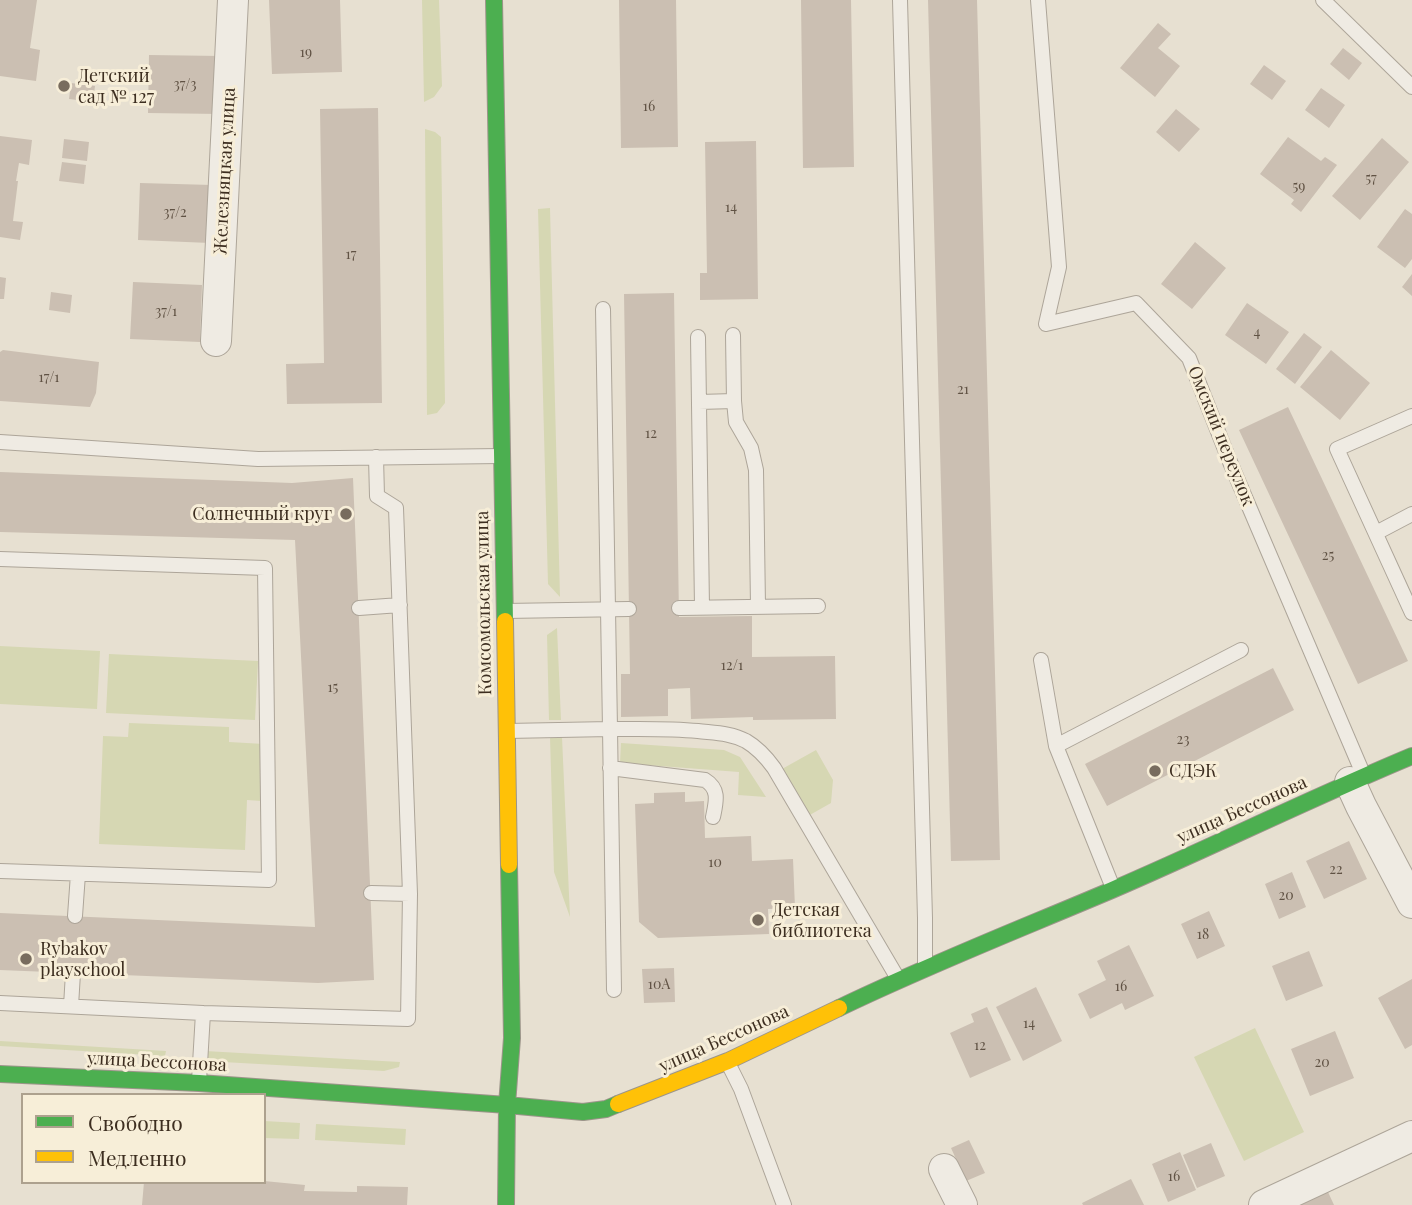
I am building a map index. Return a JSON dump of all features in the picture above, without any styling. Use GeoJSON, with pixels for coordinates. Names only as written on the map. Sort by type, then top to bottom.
{"type":"FeatureCollection","features":[{"type":"Feature","properties":{"kind":"street","name":"Железняцкая улица"},"geometry":{"type":"LineString","coordinates":[[216,341],[233,0]]}},
{"type":"Feature","properties":{"kind":"street","name":"Комсомольская улица"},"geometry":{"type":"LineString","coordinates":[[494,0],[512,1038],[507,1105],[506,1205]]}},
{"type":"Feature","properties":{"kind":"street","name":"улица Бессонова"},"geometry":{"type":"LineString","coordinates":[[0,1074],[199,1083],[583,1112],[606,1109],[728,1062],[898,979],[1114,889],[1412,756]]}},
{"type":"Feature","properties":{"kind":"street"},"geometry":{"type":"LineString","coordinates":[[1357,780],[1360,806],[1412,903]]}},
{"type":"Feature","properties":{"kind":"street"},"geometry":{"type":"LineString","coordinates":[[1264,1205],[1412,1136]]}},
{"type":"Feature","properties":{"kind":"street"},"geometry":{"type":"LineString","coordinates":[[944,1169],[962,1205]]}},
{"type":"Feature","properties":{"kind":"lane"},"geometry":{"type":"LineString","coordinates":[[900,0],[925,967]]}},
{"type":"Feature","properties":{"kind":"lane","name":"Омский переулок"},"geometry":{"type":"LineString","coordinates":[[1038,0],[1059,267],[1046,324],[1136,303],[1189,358],[1357,780]]}},
{"type":"Feature","properties":{"kind":"lane"},"geometry":{"type":"LineString","coordinates":[[1323,0],[1412,87]]}},
{"type":"Feature","properties":{"kind":"lane"},"geometry":{"type":"LineString","coordinates":[[603,309],[614,990]]}},
{"type":"Feature","properties":{"kind":"lane"},"geometry":{"type":"LineString","coordinates":[[733,335],[736,422],[751,448],[756,470],[758,607]]}},
{"type":"Feature","properties":{"kind":"lane"},"geometry":{"type":"LineString","coordinates":[[698,337],[702,607]]}},
{"type":"Feature","properties":{"kind":"lane"},"geometry":{"type":"LineString","coordinates":[[699,402],[734,401]]}},
{"type":"Feature","properties":{"kind":"lane"},"geometry":{"type":"LineString","coordinates":[[1412,416],[1337,449],[1412,613]]}},
{"type":"Feature","properties":{"kind":"lane"},"geometry":{"type":"LineString","coordinates":[[0,442],[258,459],[501,456]]}},
{"type":"Feature","properties":{"kind":"lane"},"geometry":{"type":"LineString","coordinates":[[0,1003],[408,1019],[410,894],[396,508],[377,496],[376,457]]}},
{"type":"Feature","properties":{"kind":"lane"},"geometry":{"type":"LineString","coordinates":[[1376,533],[1412,514]]}},
{"type":"Feature","properties":{"kind":"lane"},"geometry":{"type":"LineString","coordinates":[[0,559],[264,568],[269,880],[0,871]]}},
{"type":"Feature","properties":{"kind":"lane"},"geometry":{"type":"LineString","coordinates":[[359,608],[400,606]]}},
{"type":"Feature","properties":{"kind":"lane"},"geometry":{"type":"LineString","coordinates":[[679,608],[818,606]]}},
{"type":"Feature","properties":{"kind":"lane"},"geometry":{"type":"LineString","coordinates":[[504,611],[629,609]]}},
{"type":"Feature","properties":{"kind":"lane"},"geometry":{"type":"LineString","coordinates":[[1056,746],[1241,650]]}},
{"type":"Feature","properties":{"kind":"lane"},"geometry":{"type":"LineString","coordinates":[[1041,660],[1056,746],[1114,889]]}},
{"type":"Feature","properties":{"kind":"lane"},"geometry":{"type":"LineString","coordinates":[[506,731],[665,728],[726,734],[738,737],[756,748],[774,768],[898,979]]}},
{"type":"Feature","properties":{"kind":"lane"},"geometry":{"type":"LineString","coordinates":[[610,768],[705,780],[713,786],[717,794],[713,817]]}},
{"type":"Feature","properties":{"kind":"lane"},"geometry":{"type":"LineString","coordinates":[[75,916],[78,874]]}},
{"type":"Feature","properties":{"kind":"lane"},"geometry":{"type":"LineString","coordinates":[[371,893],[410,894]]}},
{"type":"Feature","properties":{"kind":"lane"},"geometry":{"type":"LineString","coordinates":[[71,1006],[73,973]]}},
{"type":"Feature","properties":{"kind":"lane"},"geometry":{"type":"LineString","coordinates":[[199,1083],[203,1013]]}},
{"type":"Feature","properties":{"kind":"lane"},"geometry":{"type":"LineString","coordinates":[[728,1062],[741,1089],[784,1205]]}},
{"type":"Feature","properties":{"kind":"green space"},"geometry":{"type":"Polygon","coordinates":[[[422,0],[439,0],[442,86],[434,97],[424,102],[422,0]]]}},
{"type":"Feature","properties":{"kind":"green space"},"geometry":{"type":"Polygon","coordinates":[[[425,129],[441,137],[445,403],[437,413],[427,415],[425,129]]]}},
{"type":"Feature","properties":{"kind":"green space"},"geometry":{"type":"Polygon","coordinates":[[[550,208],[560,597],[548,584],[538,209],[550,208]]]}},
{"type":"Feature","properties":{"kind":"green space"},"geometry":{"type":"Polygon","coordinates":[[[557,628],[561,720],[549,720],[547,635],[557,628]]]}},
{"type":"Feature","properties":{"kind":"green space"},"geometry":{"type":"Polygon","coordinates":[[[0,646],[100,651],[97,709],[0,704],[0,646]]]}},
{"type":"Feature","properties":{"kind":"green space"},"geometry":{"type":"Polygon","coordinates":[[[109,654],[258,661],[255,720],[106,713],[109,654]]]}},
{"type":"Feature","properties":{"kind":"green space"},"geometry":{"type":"Polygon","coordinates":[[[129,723],[229,727],[229,742],[264,744],[262,801],[247,800],[245,850],[99,844],[103,736],[128,737],[129,723]]]}},
{"type":"Feature","properties":{"kind":"green space"},"geometry":{"type":"Polygon","coordinates":[[[550,737],[562,737],[570,917],[554,872],[550,737]]]}},
{"type":"Feature","properties":{"kind":"green space"},"geometry":{"type":"Polygon","coordinates":[[[621,743],[724,750],[740,757],[766,797],[738,795],[739,772],[620,763],[621,743]]]}},
{"type":"Feature","properties":{"kind":"green space"},"geometry":{"type":"Polygon","coordinates":[[[816,750],[833,780],[831,803],[808,816],[782,769],[816,750]]]}},
{"type":"Feature","properties":{"kind":"green space"},"geometry":{"type":"Polygon","coordinates":[[[1255,1028],[1304,1132],[1244,1161],[1194,1057],[1255,1028]]]}},
{"type":"Feature","properties":{"kind":"green space"},"geometry":{"type":"Polygon","coordinates":[[[0,1041],[166,1051],[165,1056],[0,1046],[0,1041]]]}},
{"type":"Feature","properties":{"kind":"green space"},"geometry":{"type":"Polygon","coordinates":[[[205,1051],[400,1062],[399,1067],[384,1071],[205,1061],[205,1051]]]}},
{"type":"Feature","properties":{"kind":"green space"},"geometry":{"type":"Polygon","coordinates":[[[266,1121],[300,1123],[299,1139],[266,1138],[266,1121]]]}},
{"type":"Feature","properties":{"kind":"green space"},"geometry":{"type":"Polygon","coordinates":[[[316,1124],[406,1129],[405,1145],[315,1140],[316,1124]]]}},
{"type":"Feature","properties":{"kind":"building"},"geometry":{"type":"Polygon","coordinates":[[[0,0],[37,0],[30,48],[40,50],[36,81],[0,76],[0,0]]]}},
{"type":"Feature","properties":{"kind":"building"},"geometry":{"type":"Polygon","coordinates":[[[269,0],[340,0],[342,72],[272,74],[269,0]]]}},
{"type":"Feature","properties":{"kind":"building"},"geometry":{"type":"Polygon","coordinates":[[[619,0],[676,0],[678,147],[621,148],[619,0]]]}},
{"type":"Feature","properties":{"kind":"building"},"geometry":{"type":"Polygon","coordinates":[[[801,0],[851,0],[854,167],[803,168],[801,0]]]}},
{"type":"Feature","properties":{"kind":"building"},"geometry":{"type":"Polygon","coordinates":[[[928,0],[977,0],[1000,860],[951,861],[928,0]]]}},
{"type":"Feature","properties":{"kind":"building"},"geometry":{"type":"Polygon","coordinates":[[[1158,23],[1171,34],[1158,48],[1180,66],[1155,97],[1120,68],[1158,23]]]}},
{"type":"Feature","properties":{"kind":"building"},"geometry":{"type":"Polygon","coordinates":[[[1343,48],[1362,63],[1349,80],[1330,64],[1343,48]]]}},
{"type":"Feature","properties":{"kind":"building"},"geometry":{"type":"Polygon","coordinates":[[[149,55],[221,56],[220,114],[148,113],[149,55]]]}},
{"type":"Feature","properties":{"kind":"building"},"geometry":{"type":"Polygon","coordinates":[[[1264,65],[1286,81],[1272,100],[1250,84],[1264,65]]]}},
{"type":"Feature","properties":{"kind":"building"},"geometry":{"type":"Polygon","coordinates":[[[71,83],[95,86],[93,102],[69,99],[71,83]]]}},
{"type":"Feature","properties":{"kind":"building"},"geometry":{"type":"Polygon","coordinates":[[[1321,88],[1345,105],[1329,128],[1305,110],[1321,88]]]}},
{"type":"Feature","properties":{"kind":"building"},"geometry":{"type":"Polygon","coordinates":[[[378,108],[382,403],[287,404],[286,364],[324,363],[320,109],[378,108]]]}},
{"type":"Feature","properties":{"kind":"building"},"geometry":{"type":"Polygon","coordinates":[[[1176,109],[1200,129],[1179,152],[1156,132],[1176,109]]]}},
{"type":"Feature","properties":{"kind":"building"},"geometry":{"type":"Polygon","coordinates":[[[0,136],[32,140],[29,165],[19,163],[16,181],[13,221],[23,222],[20,240],[0,237],[0,136]]]}},
{"type":"Feature","properties":{"kind":"building"},"geometry":{"type":"Polygon","coordinates":[[[1288,137],[1321,161],[1325,157],[1337,165],[1301,212],[1291,204],[1294,200],[1260,174],[1288,137]]]}},
{"type":"Feature","properties":{"kind":"building"},"geometry":{"type":"Polygon","coordinates":[[[1382,138],[1409,162],[1360,220],[1332,196],[1382,138]]]}},
{"type":"Feature","properties":{"kind":"building"},"geometry":{"type":"Polygon","coordinates":[[[64,139],[89,142],[87,161],[62,158],[64,139]]]}},
{"type":"Feature","properties":{"kind":"building"},"geometry":{"type":"Polygon","coordinates":[[[756,141],[758,299],[700,300],[700,273],[707,273],[705,142],[756,141]]]}},
{"type":"Feature","properties":{"kind":"building"},"geometry":{"type":"Polygon","coordinates":[[[62,162],[86,165],[84,184],[59,181],[62,162]]]}},
{"type":"Feature","properties":{"kind":"building"},"geometry":{"type":"Polygon","coordinates":[[[140,183],[212,185],[210,243],[138,240],[140,183]]]}},
{"type":"Feature","properties":{"kind":"building"},"geometry":{"type":"Polygon","coordinates":[[[1405,209],[1412,214],[1412,259],[1405,268],[1377,247],[1405,209]]]}},
{"type":"Feature","properties":{"kind":"building"},"geometry":{"type":"Polygon","coordinates":[[[1195,242],[1226,268],[1192,309],[1161,284],[1195,242]]]}},
{"type":"Feature","properties":{"kind":"building"},"geometry":{"type":"Polygon","coordinates":[[[1412,274],[1412,296],[1402,287],[1412,274]]]}},
{"type":"Feature","properties":{"kind":"building"},"geometry":{"type":"Polygon","coordinates":[[[0,277],[6,278],[4,299],[0,299],[0,277]]]}},
{"type":"Feature","properties":{"kind":"building"},"geometry":{"type":"Polygon","coordinates":[[[133,282],[202,285],[200,342],[130,339],[133,282]]]}},
{"type":"Feature","properties":{"kind":"building"},"geometry":{"type":"Polygon","coordinates":[[[51,292],[72,295],[70,313],[49,310],[51,292]]]}},
{"type":"Feature","properties":{"kind":"building"},"geometry":{"type":"Polygon","coordinates":[[[674,293],[679,617],[752,616],[752,657],[835,656],[836,719],[691,719],[690,688],[668,689],[668,716],[621,717],[621,674],[630,674],[624,294],[674,293]]]}},
{"type":"Feature","properties":{"kind":"building"},"geometry":{"type":"Polygon","coordinates":[[[1247,303],[1289,332],[1266,364],[1225,335],[1247,303]]]}},
{"type":"Feature","properties":{"kind":"building"},"geometry":{"type":"Polygon","coordinates":[[[1304,333],[1322,347],[1295,384],[1276,369],[1304,333]]]}},
{"type":"Feature","properties":{"kind":"building"},"geometry":{"type":"Polygon","coordinates":[[[3,350],[99,362],[96,393],[90,407],[0,401],[0,352],[3,350]]]}},
{"type":"Feature","properties":{"kind":"building"},"geometry":{"type":"Polygon","coordinates":[[[1331,350],[1370,383],[1340,420],[1300,387],[1331,350]]]}},
{"type":"Feature","properties":{"kind":"building"},"geometry":{"type":"Polygon","coordinates":[[[1288,407],[1408,661],[1358,684],[1239,430],[1288,407]]]}},
{"type":"Feature","properties":{"kind":"building"},"geometry":{"type":"Polygon","coordinates":[[[0,472],[292,483],[353,478],[374,980],[318,983],[0,970],[0,913],[315,927],[295,540],[0,532],[0,472]]]}},
{"type":"Feature","properties":{"kind":"building"},"geometry":{"type":"Polygon","coordinates":[[[1273,668],[1294,710],[1107,806],[1085,764],[1273,668]]]}},
{"type":"Feature","properties":{"kind":"building"},"geometry":{"type":"Polygon","coordinates":[[[685,792],[685,802],[704,801],[705,838],[751,836],[752,861],[793,859],[795,908],[768,909],[769,934],[658,938],[639,922],[635,804],[654,803],[654,793],[685,792]]]}},
{"type":"Feature","properties":{"kind":"building"},"geometry":{"type":"Polygon","coordinates":[[[1349,841],[1367,879],[1324,899],[1306,861],[1349,841]]]}},
{"type":"Feature","properties":{"kind":"building"},"geometry":{"type":"Polygon","coordinates":[[[1292,872],[1306,907],[1279,919],[1265,884],[1292,872]]]}},
{"type":"Feature","properties":{"kind":"building"},"geometry":{"type":"Polygon","coordinates":[[[1209,911],[1225,946],[1197,959],[1181,924],[1209,911]]]}},
{"type":"Feature","properties":{"kind":"building"},"geometry":{"type":"Polygon","coordinates":[[[1129,945],[1154,996],[1125,1010],[1122,1003],[1090,1019],[1078,994],[1106,980],[1097,961],[1129,945]]]}},
{"type":"Feature","properties":{"kind":"building"},"geometry":{"type":"Polygon","coordinates":[[[1309,951],[1323,986],[1286,1001],[1272,966],[1309,951]]]}},
{"type":"Feature","properties":{"kind":"building"},"geometry":{"type":"Polygon","coordinates":[[[674,968],[675,1002],[644,1003],[642,969],[674,968]]]}},
{"type":"Feature","properties":{"kind":"building"},"geometry":{"type":"Polygon","coordinates":[[[1412,979],[1412,1045],[1405,1049],[1378,998],[1412,979]]]}},
{"type":"Feature","properties":{"kind":"building"},"geometry":{"type":"Polygon","coordinates":[[[1036,987],[1062,1041],[1023,1061],[996,1007],[1036,987]]]}},
{"type":"Feature","properties":{"kind":"building"},"geometry":{"type":"Polygon","coordinates":[[[987,1007],[1011,1060],[970,1078],[950,1033],[974,1022],[971,1014],[987,1007]]]}},
{"type":"Feature","properties":{"kind":"building"},"geometry":{"type":"Polygon","coordinates":[[[1335,1031],[1354,1078],[1310,1096],[1291,1049],[1335,1031]]]}},
{"type":"Feature","properties":{"kind":"building"},"geometry":{"type":"Polygon","coordinates":[[[969,1140],[985,1173],[966,1181],[951,1148],[969,1140]]]}},
{"type":"Feature","properties":{"kind":"building"},"geometry":{"type":"Polygon","coordinates":[[[1211,1143],[1225,1176],[1197,1188],[1183,1155],[1211,1143]]]}},
{"type":"Feature","properties":{"kind":"building"},"geometry":{"type":"Polygon","coordinates":[[[1180,1152],[1196,1190],[1168,1202],[1152,1164],[1180,1152]]]}},
{"type":"Feature","properties":{"kind":"building"},"geometry":{"type":"Polygon","coordinates":[[[1131,1179],[1144,1205],[1083,1205],[1082,1203],[1131,1179]]]}},
{"type":"Feature","properties":{"kind":"building"},"geometry":{"type":"Polygon","coordinates":[[[266,1181],[305,1185],[304,1191],[357,1192],[357,1186],[408,1187],[407,1205],[142,1205],[144,1184],[266,1184],[266,1181]]]}},
{"type":"Feature","properties":{"kind":"building"},"geometry":{"type":"Polygon","coordinates":[[[1328,1192],[1334,1205],[1298,1205],[1328,1192]]]}},
{"type":"Feature","properties":{"kind":"traffic: fast"},"geometry":{"type":"LineString","coordinates":[[494,0],[505,621]]}},
{"type":"Feature","properties":{"kind":"traffic: fast"},"geometry":{"type":"LineString","coordinates":[[839,1008],[940,962],[1149,874],[1412,756]]}},
{"type":"Feature","properties":{"kind":"traffic: fast"},"geometry":{"type":"LineString","coordinates":[[506,1205],[507,1105],[512,1038],[509,865]]}},
{"type":"Feature","properties":{"kind":"traffic: fast"},"geometry":{"type":"LineString","coordinates":[[0,1074],[199,1083],[583,1112],[606,1109],[618,1104]]}},
{"type":"Feature","properties":{"kind":"traffic: slow"},"geometry":{"type":"LineString","coordinates":[[505,621],[509,865]]}},
{"type":"Feature","properties":{"kind":"traffic: slow"},"geometry":{"type":"LineString","coordinates":[[618,1104],[728,1061],[839,1008]]}},
{"type":"Feature","properties":{"kind":"place","name":"Детский сад № 127"},"geometry":{"type":"Point","coordinates":[64,86]}},
{"type":"Feature","properties":{"kind":"place","name":"Солнечный круг"},"geometry":{"type":"Point","coordinates":[346,514]}},
{"type":"Feature","properties":{"kind":"place","name":"СДЭК"},"geometry":{"type":"Point","coordinates":[1155,771]}},
{"type":"Feature","properties":{"kind":"place","name":"Детская библиотека"},"geometry":{"type":"Point","coordinates":[758,920]}},
{"type":"Feature","properties":{"kind":"place","name":"Rybakov playschool"},"geometry":{"type":"Point","coordinates":[26,959]}}]}
